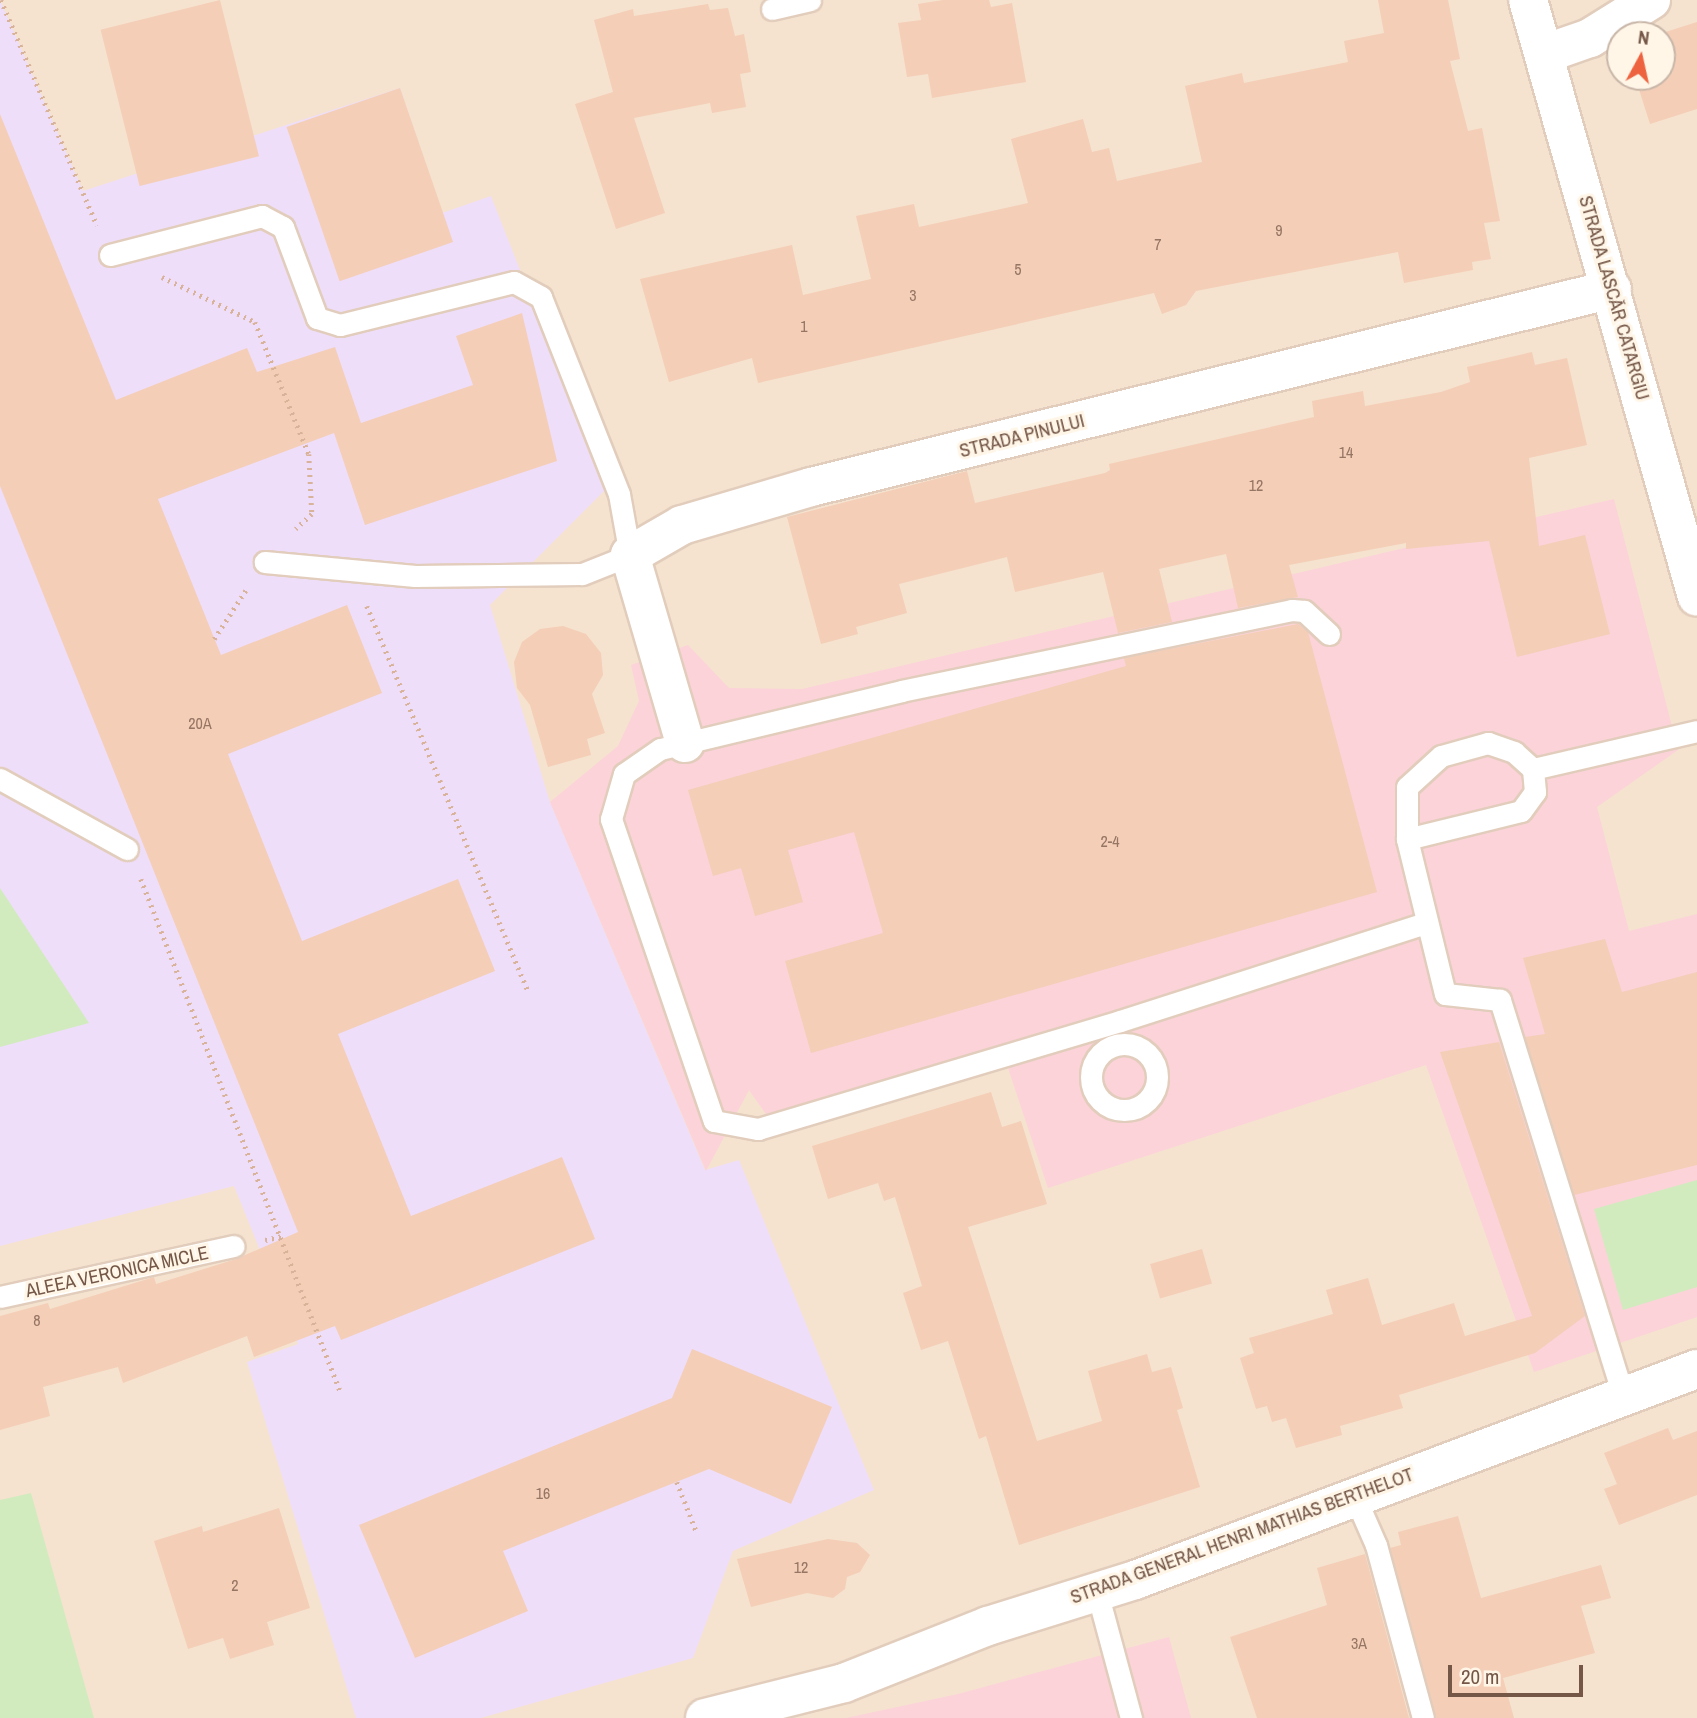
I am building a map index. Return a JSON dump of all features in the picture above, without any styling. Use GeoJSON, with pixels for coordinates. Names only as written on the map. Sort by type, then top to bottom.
{"type":"FeatureCollection","features":[{"type":"Feature","properties":{"kind":"street","name":"STRADA LASCĂR CATARGIU"},"geometry":{"type":"LineString","coordinates":[[1528,0],[1612,289],[1697,597]]}},
{"type":"Feature","properties":{"kind":"street"},"geometry":{"type":"LineString","coordinates":[[1544,54],[1590,38],[1651,0]]}},
{"type":"Feature","properties":{"kind":"street","name":"STRADA PINULUI"},"geometry":{"type":"LineString","coordinates":[[630,555],[682,525],[811,486],[1612,289]]}},
{"type":"Feature","properties":{"kind":"street"},"geometry":{"type":"LineString","coordinates":[[630,555],[685,743]]}},
{"type":"Feature","properties":{"kind":"street","name":"STRADA GENERAL HENRI MATHIAS BERTHELOT"},"geometry":{"type":"LineString","coordinates":[[705,1718],[844,1683],[988,1626],[1097,1592],[1697,1369]]}},
{"type":"Feature","properties":{"kind":"lane"},"geometry":{"type":"LineString","coordinates":[[772,9],[810,0]]}},
{"type":"Feature","properties":{"kind":"lane"},"geometry":{"type":"LineString","coordinates":[[110,255],[262,216],[283,228],[317,318],[340,325],[513,282],[541,297],[619,494],[630,555],[582,574],[415,576],[265,562]]}},
{"type":"Feature","properties":{"kind":"lane"},"geometry":{"type":"LineString","coordinates":[[1329,634],[1304,611],[1292,610],[902,691],[660,749],[624,774],[611,819],[714,1121],[758,1129],[1120,1021],[1426,923]]}},
{"type":"Feature","properties":{"kind":"lane"},"geometry":{"type":"LineString","coordinates":[[1533,769],[1697,731]]}},
{"type":"Feature","properties":{"kind":"lane"},"geometry":{"type":"LineString","coordinates":[[1407,839],[1521,811],[1535,792],[1533,769],[1514,752],[1488,743],[1441,755],[1406,787],[1407,839],[1445,994],[1500,1000],[1623,1395]]}},
{"type":"Feature","properties":{"kind":"lane"},"geometry":{"type":"LineString","coordinates":[[1,781],[127,849]]}},
{"type":"Feature","properties":{"kind":"lane"},"geometry":{"type":"LineString","coordinates":[[1120,1021],[1124,1044]]}},
{"type":"Feature","properties":{"kind":"lane","name":"ALEEA VERONICA MICLE"},"geometry":{"type":"LineString","coordinates":[[0,1297],[233,1246]]}},
{"type":"Feature","properties":{"kind":"lane"},"geometry":{"type":"LineString","coordinates":[[1354,1495],[1376,1545],[1423,1718]]}},
{"type":"Feature","properties":{"kind":"lane"},"geometry":{"type":"LineString","coordinates":[[1097,1592],[1131,1718]]}},
{"type":"Feature","properties":{"kind":"path"},"geometry":{"type":"LineString","coordinates":[[1,0],[110,255],[255,322],[309,454],[312,514],[265,562],[214,639]]}},
{"type":"Feature","properties":{"kind":"path"},"geometry":{"type":"LineString","coordinates":[[351,570],[528,990]]}},
{"type":"Feature","properties":{"kind":"path"},"geometry":{"type":"LineString","coordinates":[[141,880],[341,1393]]}},
{"type":"Feature","properties":{"kind":"path"},"geometry":{"type":"LineString","coordinates":[[677,1482],[697,1533]]}},
{"type":"Feature","properties":{"kind":"shaded area"},"geometry":{"type":"Polygon","coordinates":[[[0,0],[1697,0],[1697,1718],[0,1718],[0,0]]]}},
{"type":"Feature","properties":{"kind":"shaded area"},"geometry":{"type":"Polygon","coordinates":[[[0,0],[83,191],[400,88],[442,213],[491,196],[606,489],[490,605],[550,802],[705,1170],[739,1160],[874,1490],[733,1551],[693,1658],[481,1718],[356,1718],[247,1362],[298,1344],[234,1186],[0,1246],[0,0]]]}},
{"type":"Feature","properties":{"kind":"shaded area"},"geometry":{"type":"Polygon","coordinates":[[[1614,499],[1678,750],[1597,807],[1629,931],[1697,914],[1697,1317],[1534,1372],[1426,1065],[1048,1188],[1003,1053],[771,1121],[749,1090],[706,1171],[550,802],[618,746],[639,701],[631,665],[688,645],[729,688],[802,689],[1614,499]]]}},
{"type":"Feature","properties":{"kind":"shaded area"},"geometry":{"type":"Polygon","coordinates":[[[1169,1637],[1191,1718],[846,1718],[958,1694],[1169,1637]]]}},
{"type":"Feature","properties":{"kind":"green space"},"geometry":{"type":"Polygon","coordinates":[[[0,888],[89,1023],[0,1047],[0,888]]]}},
{"type":"Feature","properties":{"kind":"green space"},"geometry":{"type":"Polygon","coordinates":[[[1697,1180],[1697,1287],[1623,1310],[1594,1209],[1697,1180]]]}},
{"type":"Feature","properties":{"kind":"green space"},"geometry":{"type":"Polygon","coordinates":[[[31,1493],[94,1718],[0,1718],[0,1500],[31,1493]]]}},
{"type":"Feature","properties":{"kind":"building"},"geometry":{"type":"Polygon","coordinates":[[[220,0],[259,156],[140,186],[101,30],[220,0]]]}},
{"type":"Feature","properties":{"kind":"building"},"geometry":{"type":"Polygon","coordinates":[[[943,0],[989,0],[991,7],[1012,3],[1026,82],[932,98],[928,74],[907,77],[898,23],[921,20],[918,4],[943,0]]]}},
{"type":"Feature","properties":{"kind":"building"},"geometry":{"type":"Polygon","coordinates":[[[1378,0],[1448,0],[1460,59],[1450,61],[1468,131],[1482,128],[1500,221],[1484,223],[1491,259],[1472,262],[1473,270],[1404,283],[1398,252],[1196,291],[1186,305],[1162,314],[1154,293],[758,383],[752,358],[669,382],[640,279],[792,245],[803,295],[871,279],[856,216],[914,204],[919,227],[1028,203],[1011,139],[1083,119],[1092,152],[1109,148],[1117,181],[1202,162],[1185,86],[1242,73],[1244,83],[1348,62],[1344,41],[1384,33],[1378,0]]]}},
{"type":"Feature","properties":{"kind":"building"},"geometry":{"type":"Polygon","coordinates":[[[708,4],[710,10],[728,8],[735,36],[744,34],[751,72],[740,74],[746,107],[712,113],[710,103],[634,118],[665,213],[616,229],[575,104],[613,92],[594,20],[633,9],[634,16],[708,4]]]}},
{"type":"Feature","properties":{"kind":"building"},"geometry":{"type":"Polygon","coordinates":[[[1697,22],[1697,109],[1650,124],[1639,91],[1676,91],[1676,29],[1697,22]]]}},
{"type":"Feature","properties":{"kind":"building"},"geometry":{"type":"Polygon","coordinates":[[[400,88],[453,242],[340,281],[287,127],[400,88]]]}},
{"type":"Feature","properties":{"kind":"building"},"geometry":{"type":"Polygon","coordinates":[[[0,114],[116,400],[247,348],[257,372],[335,347],[361,423],[473,385],[456,336],[522,313],[557,461],[365,525],[334,433],[158,499],[221,655],[347,605],[382,693],[228,754],[302,941],[458,879],[495,971],[338,1034],[411,1216],[562,1157],[595,1239],[341,1340],[335,1326],[254,1357],[247,1336],[123,1383],[118,1367],[43,1387],[50,1416],[0,1430],[0,1316],[48,1303],[50,1309],[154,1277],[156,1284],[236,1259],[298,1232],[0,486],[0,114]]]}},
{"type":"Feature","properties":{"kind":"building"},"geometry":{"type":"Polygon","coordinates":[[[1532,352],[1535,365],[1567,358],[1587,445],[1529,458],[1539,546],[1585,535],[1610,634],[1517,657],[1489,541],[1406,549],[1406,543],[1289,565],[1298,597],[1238,608],[1226,554],[1159,569],[1172,622],[1118,633],[1103,572],[1015,592],[1007,557],[899,584],[907,613],[856,627],[858,634],[821,644],[787,517],[967,471],[975,503],[1105,473],[1110,470],[1109,464],[1314,417],[1312,401],[1363,391],[1365,406],[1441,392],[1470,382],[1467,367],[1532,352]]]}},
{"type":"Feature","properties":{"kind":"building"},"geometry":{"type":"Polygon","coordinates":[[[1298,624],[1308,632],[1377,892],[811,1053],[785,961],[883,933],[854,832],[788,850],[803,902],[755,916],[741,868],[713,876],[688,790],[1126,666],[1124,658],[1298,624]]]}},
{"type":"Feature","properties":{"kind":"building"},"geometry":{"type":"Polygon","coordinates":[[[563,626],[586,634],[601,653],[603,675],[592,694],[605,733],[587,739],[591,755],[548,767],[530,705],[517,688],[514,662],[522,642],[540,629],[563,626]]]}},
{"type":"Feature","properties":{"kind":"building"},"geometry":{"type":"Polygon","coordinates":[[[1605,939],[1622,992],[1697,972],[1697,1165],[1574,1195],[1525,1037],[1545,1034],[1523,958],[1605,939]]]}},
{"type":"Feature","properties":{"kind":"building"},"geometry":{"type":"Polygon","coordinates":[[[1499,1042],[1585,1316],[1535,1353],[1399,1395],[1403,1408],[1340,1426],[1342,1435],[1296,1448],[1286,1418],[1272,1422],[1267,1406],[1256,1409],[1240,1358],[1254,1353],[1249,1338],[1333,1314],[1326,1290],[1368,1278],[1382,1325],[1454,1303],[1465,1336],[1532,1316],[1440,1052],[1499,1042]]]}},
{"type":"Feature","properties":{"kind":"building"},"geometry":{"type":"Polygon","coordinates":[[[991,1092],[1002,1127],[1021,1121],[1047,1204],[968,1227],[1037,1441],[1102,1421],[1088,1371],[1147,1354],[1152,1372],[1171,1367],[1183,1408],[1177,1410],[1200,1487],[1019,1545],[986,1436],[979,1439],[948,1341],[921,1350],[903,1293],[922,1286],[895,1197],[884,1201],[878,1183],[828,1199],[812,1146],[991,1092]]]}},
{"type":"Feature","properties":{"kind":"building"},"geometry":{"type":"Polygon","coordinates":[[[1202,1249],[1212,1284],[1160,1298],[1150,1264],[1202,1249]]]}},
{"type":"Feature","properties":{"kind":"building"},"geometry":{"type":"Polygon","coordinates":[[[692,1349],[832,1407],[791,1504],[709,1469],[503,1551],[528,1611],[415,1658],[359,1525],[672,1398],[692,1349]]]}},
{"type":"Feature","properties":{"kind":"building"},"geometry":{"type":"Polygon","coordinates":[[[1668,1428],[1673,1440],[1697,1431],[1697,1495],[1619,1525],[1604,1489],[1617,1484],[1604,1453],[1668,1428]]]}},
{"type":"Feature","properties":{"kind":"building"},"geometry":{"type":"Polygon","coordinates":[[[279,1508],[310,1608],[267,1622],[274,1645],[230,1659],[223,1638],[188,1649],[154,1541],[202,1526],[203,1532],[279,1508]]]}},
{"type":"Feature","properties":{"kind":"building"},"geometry":{"type":"Polygon","coordinates":[[[1458,1516],[1481,1598],[1601,1565],[1611,1598],[1581,1606],[1595,1653],[1503,1678],[1514,1718],[1436,1718],[1390,1548],[1401,1545],[1398,1532],[1458,1516]]]}},
{"type":"Feature","properties":{"kind":"building"},"geometry":{"type":"Polygon","coordinates":[[[828,1539],[857,1543],[870,1555],[860,1572],[847,1577],[845,1589],[833,1598],[807,1593],[751,1607],[737,1559],[828,1539]]]}},
{"type":"Feature","properties":{"kind":"building"},"geometry":{"type":"Polygon","coordinates":[[[1365,1554],[1409,1718],[1257,1718],[1230,1637],[1327,1605],[1317,1568],[1365,1554]]]}}]}
